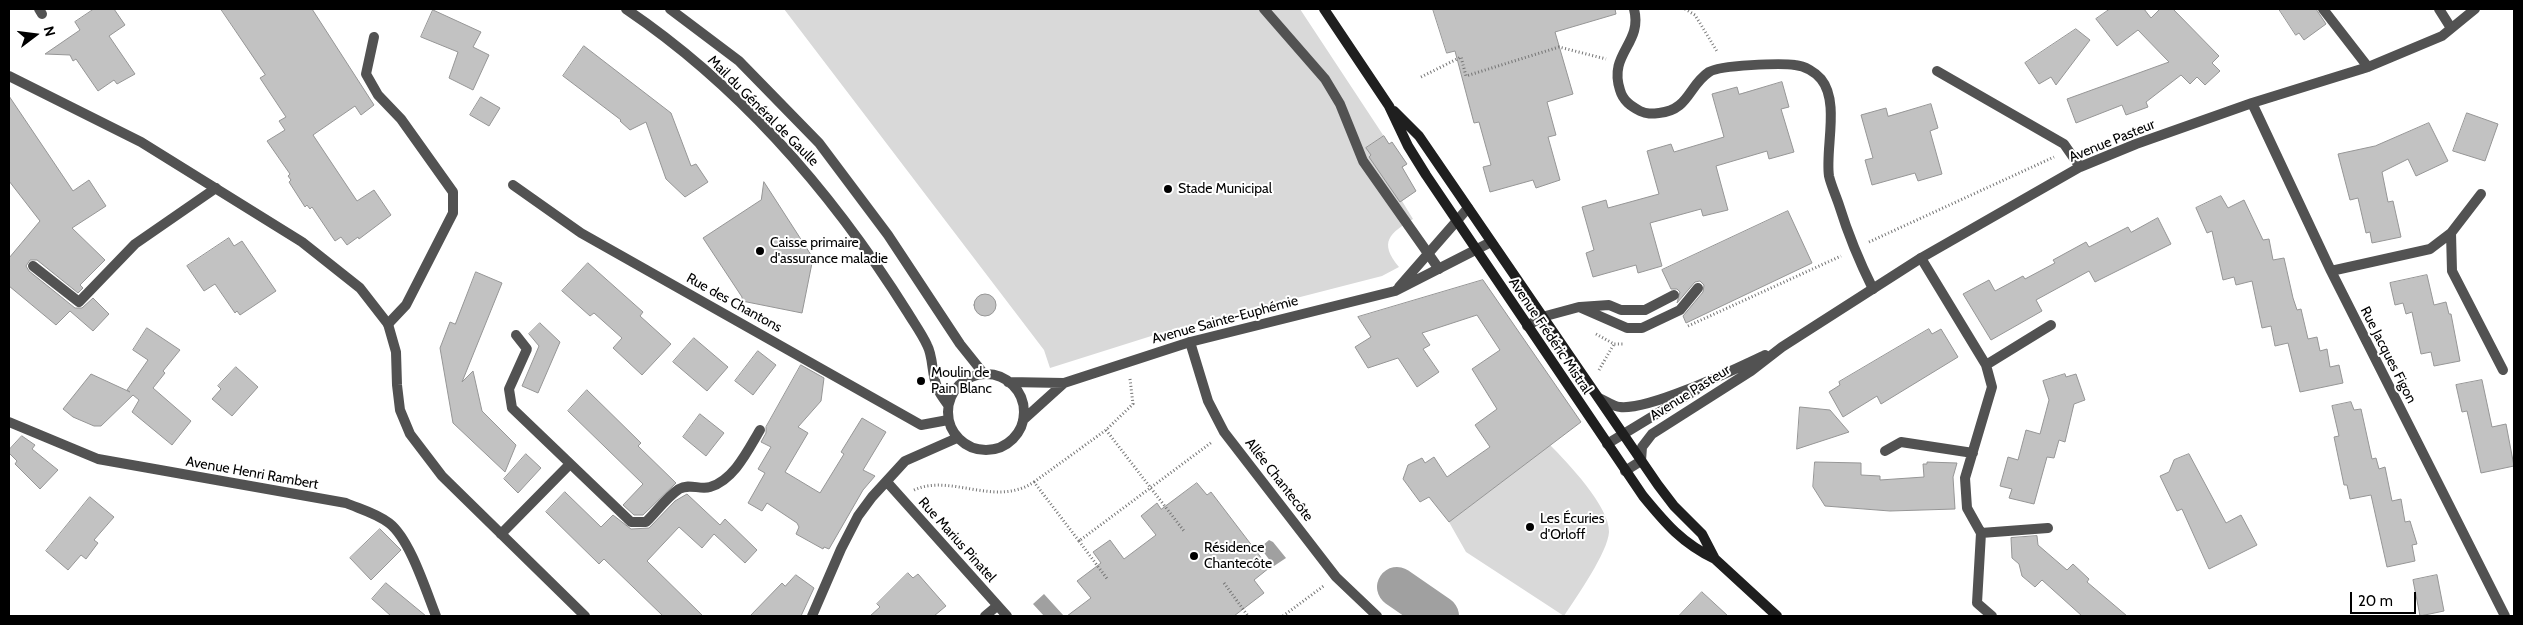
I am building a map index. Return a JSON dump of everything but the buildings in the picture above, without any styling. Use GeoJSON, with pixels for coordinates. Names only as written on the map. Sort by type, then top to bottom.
{"type":"FeatureCollection","features":[{"type":"Feature","properties":{"kind":"main road","name":"Avenue Frédéric Mistral"},"geometry":{"type":"LineString","coordinates":[[1324,9],[1389,106],[1408,146],[1476,251],[1625,471],[1662,519],[1692,548],[1715,559],[1777,616]]}},
{"type":"Feature","properties":{"kind":"main road","name":"Avenue Frédéric Mistral"},"geometry":{"type":"LineString","coordinates":[[1389,106],[1418,136],[1600,398],[1622,434],[1674,506],[1702,534],[1715,559]]}},
{"type":"Feature","properties":{"kind":"street","name":"Mail du Général de Gaulle"},"geometry":{"type":"LineString","coordinates":[[626,9],[658,31],[719,83],[796,160],[865,249],[908,312],[928,346],[937,388],[948,405]]}},
{"type":"Feature","properties":{"kind":"street","name":"Mail du Général de Gaulle"},"geometry":{"type":"LineString","coordinates":[[670,9],[738,61],[819,143],[888,235],[960,344],[984,374]]}},
{"type":"Feature","properties":{"kind":"street"},"geometry":{"type":"LineString","coordinates":[[1264,9],[1325,79],[1340,104],[1363,161],[1439,270]]}},
{"type":"Feature","properties":{"kind":"street"},"geometry":{"type":"LineString","coordinates":[[1634,9],[1635,34],[1618,62],[1616,70],[1620,92],[1630,106],[1647,114],[1669,112],[1684,103],[1697,84],[1710,71],[1724,67],[1796,65],[1812,70],[1822,80],[1828,95],[1831,128],[1829,176],[1854,250],[1873,289]]}},
{"type":"Feature","properties":{"kind":"street"},"geometry":{"type":"LineString","coordinates":[[2323,9],[2368,67]]}},
{"type":"Feature","properties":{"kind":"street"},"geometry":{"type":"LineString","coordinates":[[2439,9],[2451,28]]}},
{"type":"Feature","properties":{"kind":"street","name":"Avenue Pasteur"},"geometry":{"type":"LineString","coordinates":[[1641,461],[1642,447],[1652,434],[1751,371],[1782,347],[1921,258],[2080,167],[2136,144],[2252,103],[2368,67],[2442,36],[2475,9]]}},
{"type":"Feature","properties":{"kind":"street"},"geometry":{"type":"LineString","coordinates":[[374,37],[366,74],[378,95],[401,119],[453,192],[453,213],[406,305],[388,324]]}},
{"type":"Feature","properties":{"kind":"street"},"geometry":{"type":"LineString","coordinates":[[1937,71],[2064,144],[2080,167]]}},
{"type":"Feature","properties":{"kind":"street"},"geometry":{"type":"LineString","coordinates":[[9,76],[142,142],[302,242],[360,288],[388,324],[396,352],[400,410],[410,434],[442,476],[585,616]]}},
{"type":"Feature","properties":{"kind":"street","name":"Rue Jacques Figon"},"geometry":{"type":"LineString","coordinates":[[2252,103],[2330,271],[2505,616]]}},
{"type":"Feature","properties":{"kind":"street","name":"Rue des Chantons"},"geometry":{"type":"LineString","coordinates":[[513,185],[581,234],[920,425],[948,420]]}},
{"type":"Feature","properties":{"kind":"street"},"geometry":{"type":"LineString","coordinates":[[33,266],[79,302],[135,244],[216,188]]}},
{"type":"Feature","properties":{"kind":"street"},"geometry":{"type":"LineString","coordinates":[[2330,271],[2430,249],[2452,232],[2481,194]]}},
{"type":"Feature","properties":{"kind":"street"},"geometry":{"type":"LineString","coordinates":[[1395,291],[1468,208]]}},
{"type":"Feature","properties":{"kind":"street"},"geometry":{"type":"LineString","coordinates":[[2452,232],[2452,271],[2503,370]]}},
{"type":"Feature","properties":{"kind":"street","name":"Avenue Sainte-Euphémie"},"geometry":{"type":"LineString","coordinates":[[1008,382],[1064,383],[1190,342],[1395,291],[1491,242]]}},
{"type":"Feature","properties":{"kind":"street"},"geometry":{"type":"LineString","coordinates":[[1921,258],[1986,365],[1992,387],[1966,478],[1967,508],[1980,533],[1977,603],[1992,616]]}},
{"type":"Feature","properties":{"kind":"street"},"geometry":{"type":"LineString","coordinates":[[1579,307],[1627,328],[1642,328],[1680,310],[1698,288]]}},
{"type":"Feature","properties":{"kind":"street"},"geometry":{"type":"LineString","coordinates":[[1527,326],[1542,317],[1579,307],[1609,305],[1621,310],[1645,310],[1674,295]]}},
{"type":"Feature","properties":{"kind":"street"},"geometry":{"type":"LineString","coordinates":[[1986,365],[2050,326]]}},
{"type":"Feature","properties":{"kind":"street"},"geometry":{"type":"LineString","coordinates":[[516,336],[527,349],[509,389],[512,408],[569,465],[632,522],[646,522],[681,488],[696,486],[708,488],[723,481],[742,461],[760,430]]}},
{"type":"Feature","properties":{"kind":"street","name":"Allée Chantecôte"},"geometry":{"type":"LineString","coordinates":[[1190,342],[1208,401],[1224,432],[1336,577],[1377,616]]}},
{"type":"Feature","properties":{"kind":"street","name":"Avenue Pasteur"},"geometry":{"type":"LineString","coordinates":[[1600,398],[1619,408],[1636,406],[1719,376],[1782,347]]}},
{"type":"Feature","properties":{"kind":"street"},"geometry":{"type":"LineString","coordinates":[[984,374],[993,375],[1008,382],[1021,399],[1023,420],[1011,440],[1001,447],[990,450],[978,449],[967,445],[958,438],[948,420],[948,405],[953,393],[961,383],[972,377],[984,374]]}},
{"type":"Feature","properties":{"kind":"street","name":"Avenue Pasteur"},"geometry":{"type":"LineString","coordinates":[[1607,444],[1719,376]]}},
{"type":"Feature","properties":{"kind":"street","name":"Avenue Sainte-Euphémie"},"geometry":{"type":"LineString","coordinates":[[1023,420],[1064,383]]}},
{"type":"Feature","properties":{"kind":"street","name":"Avenue Henri Rambert"},"geometry":{"type":"LineString","coordinates":[[9,422],[98,459],[346,503],[372,513],[390,524],[409,550],[436,616]]}},
{"type":"Feature","properties":{"kind":"street"},"geometry":{"type":"LineString","coordinates":[[812,616],[858,516],[872,497],[905,461],[958,438]]}},
{"type":"Feature","properties":{"kind":"street"},"geometry":{"type":"LineString","coordinates":[[1885,451],[1901,442],[1972,453]]}},
{"type":"Feature","properties":{"kind":"street"},"geometry":{"type":"LineString","coordinates":[[1625,471],[1641,461]]}},
{"type":"Feature","properties":{"kind":"street"},"geometry":{"type":"LineString","coordinates":[[501,534],[569,465]]}},
{"type":"Feature","properties":{"kind":"street","name":"Rue Marius Pinatel"},"geometry":{"type":"LineString","coordinates":[[887,482],[1007,616]]}},
{"type":"Feature","properties":{"kind":"street"},"geometry":{"type":"LineString","coordinates":[[1980,533],[2048,528]]}},
{"type":"Feature","properties":{"kind":"street"},"geometry":{"type":"LineString","coordinates":[[985,616],[997,606]]}},
{"type":"Feature","properties":{"kind":"path"},"geometry":{"type":"LineString","coordinates":[[1685,9],[1695,15],[1719,54],[1724,67]]}},
{"type":"Feature","properties":{"kind":"path"},"geometry":{"type":"LineString","coordinates":[[1421,77],[1461,57],[1466,76],[1559,47],[1618,62]]}},
{"type":"Feature","properties":{"kind":"path"},"geometry":{"type":"LineString","coordinates":[[1685,327],[2069,151]]}},
{"type":"Feature","properties":{"kind":"path"},"geometry":{"type":"LineString","coordinates":[[1593,332],[1614,344],[1633,345]]}},
{"type":"Feature","properties":{"kind":"path"},"geometry":{"type":"LineString","coordinates":[[1587,380],[1600,370],[1614,344]]}},
{"type":"Feature","properties":{"kind":"path"},"geometry":{"type":"LineString","coordinates":[[900,497],[926,485],[997,493],[1022,490],[1106,430],[1133,404],[1128,362]]}},
{"type":"Feature","properties":{"kind":"path"},"geometry":{"type":"LineString","coordinates":[[1106,430],[1184,531]]}},
{"type":"Feature","properties":{"kind":"path"},"geometry":{"type":"LineString","coordinates":[[1079,540],[1224,432]]}},
{"type":"Feature","properties":{"kind":"path"},"geometry":{"type":"LineString","coordinates":[[1034,482],[1108,580]]}},
{"type":"Feature","properties":{"kind":"path"},"geometry":{"type":"LineString","coordinates":[[1283,616],[1336,577]]}},
{"type":"Feature","properties":{"kind":"path"},"geometry":{"type":"LineString","coordinates":[[1224,583],[1248,616]]}},
{"type":"Feature","properties":{"kind":"shaded area","name":"Stade Municipal"},"geometry":{"type":"Polygon","coordinates":[[[784,9],[1300,9],[1389,144],[1392,142],[1407,164],[1402,168],[1416,191],[1402,201],[1413,219],[1393,234],[1388,245],[1389,251],[1399,267],[1382,276],[1164,332],[1050,368],[1044,350],[784,9]]]}},
{"type":"Feature","properties":{"kind":"shaded area","name":"Les Écuries d'Orloff"},"geometry":{"type":"Polygon","coordinates":[[[1550,445],[1576,473],[1595,498],[1603,510],[1609,532],[1597,563],[1564,616],[1466,552],[1449,522],[1550,445]]]}},
{"type":"Feature","properties":{"kind":"shaded area"},"geometry":{"type":"Polygon","coordinates":[[[1269,540],[1273,542],[1286,558],[1274,566],[1262,550],[1262,546],[1269,540]]]}},
{"type":"Feature","properties":{"kind":"shaded area"},"geometry":{"type":"Polygon","coordinates":[[[1044,594],[1064,616],[1044,616],[1033,604],[1044,594]]]}},
{"type":"Feature","properties":{"kind":"waterway"},"geometry":{"type":"LineString","coordinates":[[1397,587],[1439,616]]}},
{"type":"Feature","properties":{"kind":"place","name":"Stade Municipal"},"geometry":{"type":"Point","coordinates":[1168,189]}},
{"type":"Feature","properties":{"kind":"place","name":"Caisse primaire d'assurance maladie"},"geometry":{"type":"Point","coordinates":[760,251]}},
{"type":"Feature","properties":{"kind":"place","name":"Moulin de Pain Blanc"},"geometry":{"type":"Point","coordinates":[921,381]}},
{"type":"Feature","properties":{"kind":"place","name":"Les Écuries d'Orloff"},"geometry":{"type":"Point","coordinates":[1530,527]}},
{"type":"Feature","properties":{"kind":"place","name":"Résidence Chantecôte"},"geometry":{"type":"Point","coordinates":[1194,556]}}]}
